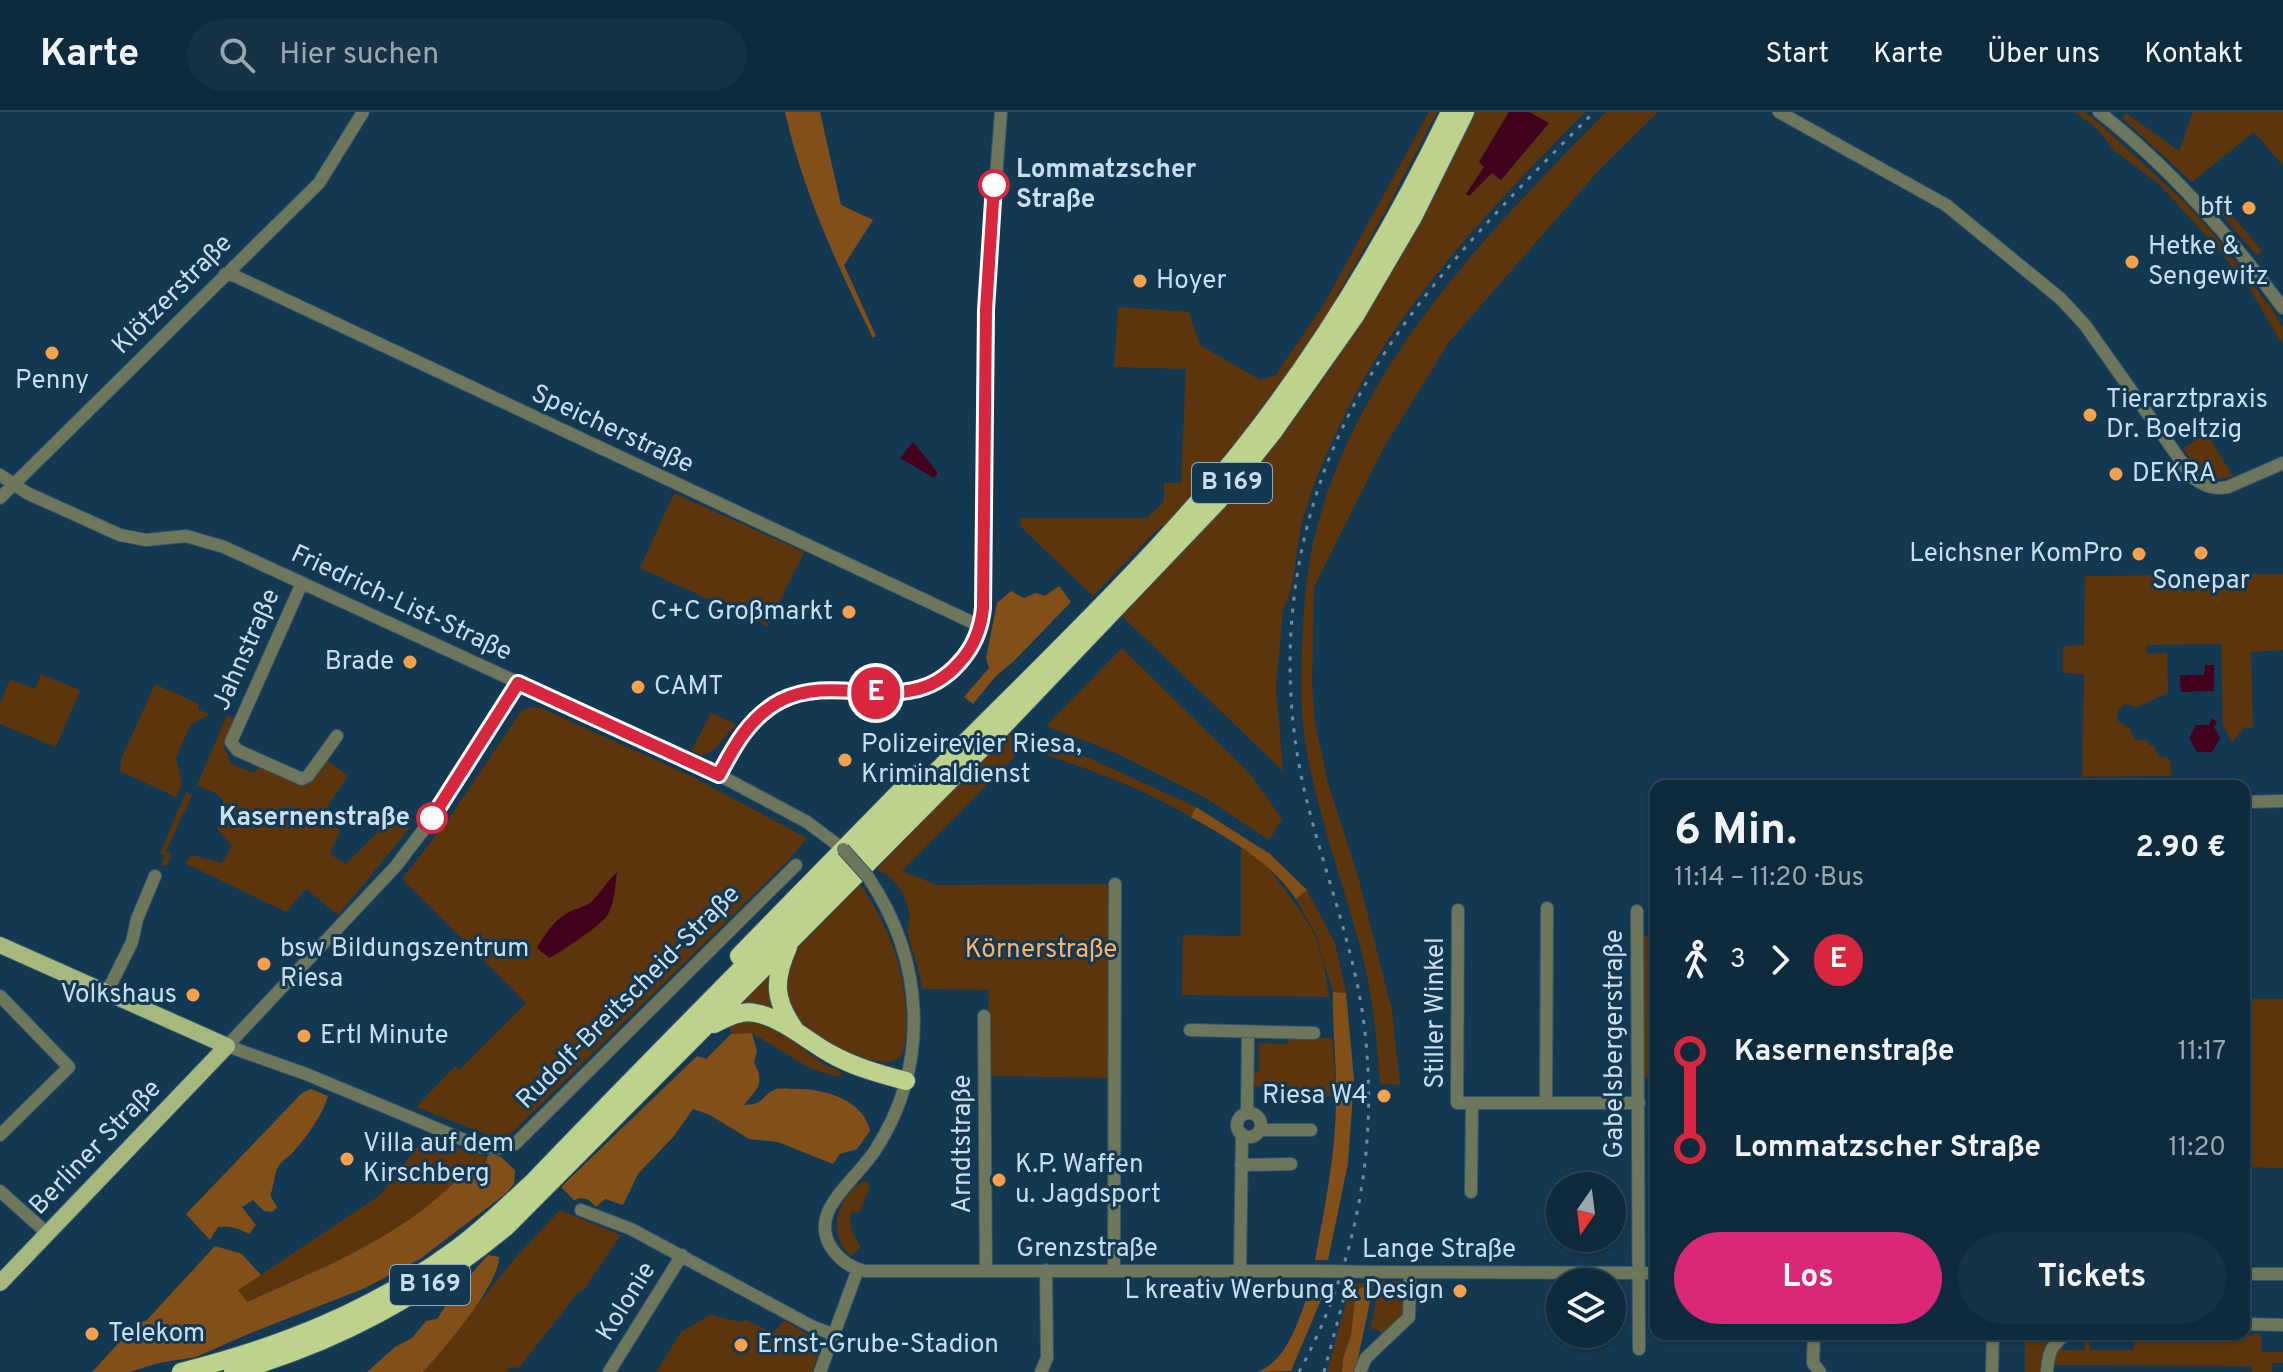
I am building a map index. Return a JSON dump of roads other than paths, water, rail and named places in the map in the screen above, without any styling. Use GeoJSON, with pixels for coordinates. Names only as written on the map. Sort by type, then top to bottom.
{"type":"FeatureCollection","features":[{"type":"Feature","properties":{"kind":"highway","name":"B 169"},"geometry":{"type":"LineString","coordinates":[[181,1372],[309,1333],[374,1302],[458,1248],[506,1207],[1056,651],[1209,490],[1287,391],[1338,316],[1376,254],[1450,112]]}},
{"type":"Feature","properties":{"kind":"highway","name":"B 169"},"geometry":{"type":"LineString","coordinates":[[233,1372],[297,1352],[396,1306],[444,1275],[497,1234],[791,941],[1095,631],[1219,500],[1273,432],[1355,316],[1413,217],[1465,112]]}},
{"type":"Feature","properties":{"kind":"highway"},"geometry":{"type":"LineString","coordinates":[[664,1049],[666,1036],[686,1010],[843,849],[1020,672],[1031,662],[1056,651]]}},
{"type":"Feature","properties":{"kind":"highway"},"geometry":{"type":"LineString","coordinates":[[791,941],[776,986],[779,1000],[795,1030]]}},
{"type":"Feature","properties":{"kind":"highway"},"geometry":{"type":"LineString","coordinates":[[701,1031],[738,1014],[755,1013],[795,1030],[856,1066],[906,1081]]}},
{"type":"Feature","properties":{"kind":"main road","name":"Rudolf-Breitscheid-Straße"},"geometry":{"type":"LineString","coordinates":[[0,945],[227,1046]]}},
{"type":"Feature","properties":{"kind":"main road","name":"Berliner Straße"},"geometry":{"type":"LineString","coordinates":[[0,1283],[227,1046]]}},
{"type":"Feature","properties":{"kind":"street","name":"Klötzerstraße"},"geometry":{"type":"LineString","coordinates":[[0,498],[319,183],[363,112]]}},
{"type":"Feature","properties":{"kind":"street"},"geometry":{"type":"LineString","coordinates":[[719,775],[743,733],[755,719],[782,700],[814,689],[880,694],[918,690],[954,669],[969,650],[980,626],[984,590],[986,310],[1001,112]]}},
{"type":"Feature","properties":{"kind":"street"},"geometry":{"type":"LineString","coordinates":[[1779,112],[1946,205],[2061,299],[2085,325],[2193,478],[2218,489],[2283,463]]}},
{"type":"Feature","properties":{"kind":"street"},"geometry":{"type":"LineString","coordinates":[[2099,112],[2197,202],[2283,308]]}},
{"type":"Feature","properties":{"kind":"street","name":"Speicherstraße"},"geometry":{"type":"LineString","coordinates":[[225,274],[235,276],[980,626]]}},
{"type":"Feature","properties":{"kind":"street","name":"Friedrich-List-Straße"},"geometry":{"type":"LineString","coordinates":[[0,475],[14,485],[120,535],[146,540],[177,536],[202,539],[302,583],[719,775],[807,822],[843,849],[868,877],[894,922],[908,962],[915,1026],[906,1081],[885,1134],[862,1170],[835,1200],[826,1217],[827,1237],[834,1253],[858,1269]]}},
{"type":"Feature","properties":{"kind":"street","name":"Jahnstraße"},"geometry":{"type":"LineString","coordinates":[[302,583],[231,742],[237,750],[302,779],[308,776],[337,736]]}},
{"type":"Feature","properties":{"kind":"street"},"geometry":{"type":"LineString","coordinates":[[227,1046],[396,866],[440,808],[518,683]]}},
{"type":"Feature","properties":{"kind":"street"},"geometry":{"type":"LineString","coordinates":[[2250,802],[2283,801]]}},
{"type":"Feature","properties":{"kind":"street","name":"Rudolf-Breitscheid-Straße"},"geometry":{"type":"LineString","coordinates":[[227,1046],[306,1074],[481,1147],[510,1146],[796,865]]}},
{"type":"Feature","properties":{"kind":"street"},"geometry":{"type":"LineString","coordinates":[[106,994],[132,942],[137,919],[155,876]]}},
{"type":"Feature","properties":{"kind":"street"},"geometry":{"type":"LineString","coordinates":[[1114,1271],[1115,884]]}},
{"type":"Feature","properties":{"kind":"street"},"geometry":{"type":"LineString","coordinates":[[1546,1102],[1547,908]]}},
{"type":"Feature","properties":{"kind":"street","name":"Stiller Winkel"},"geometry":{"type":"LineString","coordinates":[[1458,910],[1457,1103],[1639,1103]]}},
{"type":"Feature","properties":{"kind":"street","name":"Gabelsbergerstraße"},"geometry":{"type":"LineString","coordinates":[[1637,911],[1639,1349]]}},
{"type":"Feature","properties":{"kind":"street"},"geometry":{"type":"LineString","coordinates":[[0,996],[69,1067],[0,1135]]}},
{"type":"Feature","properties":{"kind":"street","name":"Arndtstraße"},"geometry":{"type":"LineString","coordinates":[[984,1016],[986,1271]]}},
{"type":"Feature","properties":{"kind":"street"},"geometry":{"type":"LineString","coordinates":[[1190,1030],[1314,1033]]}},
{"type":"Feature","properties":{"kind":"street"},"geometry":{"type":"LineString","coordinates":[[1247,1113],[1248,1032]]}},
{"type":"Feature","properties":{"kind":"street","name":"Stiller Winkel"},"geometry":{"type":"LineString","coordinates":[[1471,1192],[1472,1103]]}},
{"type":"Feature","properties":{"kind":"street"},"geometry":{"type":"LineString","coordinates":[[1247,1113],[1258,1116],[1260,1130]]}},
{"type":"Feature","properties":{"kind":"street"},"geometry":{"type":"LineString","coordinates":[[1240,1270],[1242,1134],[1237,1126],[1238,1120],[1247,1113]]}},
{"type":"Feature","properties":{"kind":"street"},"geometry":{"type":"LineString","coordinates":[[1242,1134],[1253,1136],[1260,1130],[1311,1130]]}},
{"type":"Feature","properties":{"kind":"street"},"geometry":{"type":"LineString","coordinates":[[1241,1165],[1291,1164]]}},
{"type":"Feature","properties":{"kind":"street"},"geometry":{"type":"LineString","coordinates":[[0,1191],[48,1234]]}},
{"type":"Feature","properties":{"kind":"street"},"geometry":{"type":"LineString","coordinates":[[581,1210],[621,1223],[813,1327],[835,1335]]}},
{"type":"Feature","properties":{"kind":"street","name":"Kolonie"},"geometry":{"type":"LineString","coordinates":[[609,1372],[682,1255]]}},
{"type":"Feature","properties":{"kind":"street"},"geometry":{"type":"LineString","coordinates":[[820,1372],[858,1269]]}},
{"type":"Feature","properties":{"kind":"street","name":"Grenzstraße"},"geometry":{"type":"LineString","coordinates":[[858,1269],[1317,1271]]}},
{"type":"Feature","properties":{"kind":"street"},"geometry":{"type":"LineString","coordinates":[[1041,1372],[1047,1358],[1046,1270]]}},
{"type":"Feature","properties":{"kind":"street","name":"Lange Straße"},"geometry":{"type":"LineString","coordinates":[[1317,1271],[1650,1273]]}},
{"type":"Feature","properties":{"kind":"street"},"geometry":{"type":"LineString","coordinates":[[1360,1372],[1366,1358],[1409,1317],[1410,1272]]}},
{"type":"Feature","properties":{"kind":"street"},"geometry":{"type":"LineString","coordinates":[[2250,1274],[2283,1274]]}},
{"type":"Feature","properties":{"kind":"street"},"geometry":{"type":"LineString","coordinates":[[2250,1324],[2283,1325]]}},
{"type":"Feature","properties":{"kind":"street"},"geometry":{"type":"LineString","coordinates":[[1815,1340],[1817,1367]]}},
{"type":"Feature","properties":{"kind":"street"},"geometry":{"type":"LineString","coordinates":[[1992,1372],[1993,1340]]}},
{"type":"Feature","properties":{"kind":"street"},"geometry":{"type":"LineString","coordinates":[[2047,1372],[2049,1352],[2059,1340]]}},
{"type":"Feature","properties":{"kind":"railway"},"geometry":{"type":"LineString","coordinates":[[1299,1372],[1320,1330],[1350,1242],[1360,1196],[1369,1103],[1367,1057],[1357,982],[1311,817],[1296,749],[1290,668],[1291,628],[1302,547],[1325,469],[1348,417],[1375,368],[1440,277],[1516,192],[1594,112]]}},
{"type":"Feature","properties":{"kind":"railway"},"geometry":{"type":"LineString","coordinates":[[1324,1372],[1346,1290]]}},
{"type":"Feature","properties":{"kind":"place","name":"Lommatzscher Straße"},"geometry":{"type":"Point","coordinates":[994,185]}},
{"type":"Feature","properties":{"kind":"place","name":"bft"},"geometry":{"type":"Point","coordinates":[2249,208]}},
{"type":"Feature","properties":{"kind":"place","name":"Hetke & Sengewitz"},"geometry":{"type":"Point","coordinates":[2132,262]}},
{"type":"Feature","properties":{"kind":"place","name":"Hoyer"},"geometry":{"type":"Point","coordinates":[1140,281]}},
{"type":"Feature","properties":{"kind":"place","name":"Penny"},"geometry":{"type":"Point","coordinates":[52,353]}},
{"type":"Feature","properties":{"kind":"place","name":"Tierarztpraxis Dr. Boeltzig"},"geometry":{"type":"Point","coordinates":[2090,415]}},
{"type":"Feature","properties":{"kind":"place","name":"DEKRA"},"geometry":{"type":"Point","coordinates":[2116,474]}},
{"type":"Feature","properties":{"kind":"place","name":"Sonepar"},"geometry":{"type":"Point","coordinates":[2201,553]}},
{"type":"Feature","properties":{"kind":"place","name":"Leichsner KomPro"},"geometry":{"type":"Point","coordinates":[2139,554]}},
{"type":"Feature","properties":{"kind":"place","name":"C+C Großmarkt"},"geometry":{"type":"Point","coordinates":[849,612]}},
{"type":"Feature","properties":{"kind":"place","name":"Brade"},"geometry":{"type":"Point","coordinates":[410,662]}},
{"type":"Feature","properties":{"kind":"place","name":"CAMT"},"geometry":{"type":"Point","coordinates":[638,687]}},
{"type":"Feature","properties":{"kind":"place","name":"Polizeirevier Riesa, Kriminaldienst"},"geometry":{"type":"Point","coordinates":[845,760]}},
{"type":"Feature","properties":{"kind":"place","name":"Kasernenstraße"},"geometry":{"type":"Point","coordinates":[432,818]}},
{"type":"Feature","properties":{"kind":"place","name":"bsw Bildungszentrum Riesa"},"geometry":{"type":"Point","coordinates":[264,964]}},
{"type":"Feature","properties":{"kind":"place","name":"Volkshaus"},"geometry":{"type":"Point","coordinates":[193,995]}},
{"type":"Feature","properties":{"kind":"place","name":"Ertl Minute"},"geometry":{"type":"Point","coordinates":[304,1036]}},
{"type":"Feature","properties":{"kind":"place","name":"Riesa W4"},"geometry":{"type":"Point","coordinates":[1384,1096]}},
{"type":"Feature","properties":{"kind":"place","name":"Villa auf dem Kirschberg"},"geometry":{"type":"Point","coordinates":[347,1159]}},
{"type":"Feature","properties":{"kind":"place","name":"K.P. Waffen u. Jagdsport"},"geometry":{"type":"Point","coordinates":[999,1180]}},
{"type":"Feature","properties":{"kind":"place","name":"L kreativ Werbung & Design"},"geometry":{"type":"Point","coordinates":[1460,1291]}},
{"type":"Feature","properties":{"kind":"place","name":"Telekom"},"geometry":{"type":"Point","coordinates":[92,1334]}},
{"type":"Feature","properties":{"kind":"place","name":"Ernst-Grube-Stadion"},"geometry":{"type":"Point","coordinates":[741,1345]}},
{"type":"Feature","properties":{"kind":"park label","name":"Körnerstraße"},"geometry":{"type":"Point","coordinates":[1041,950]}}]}
